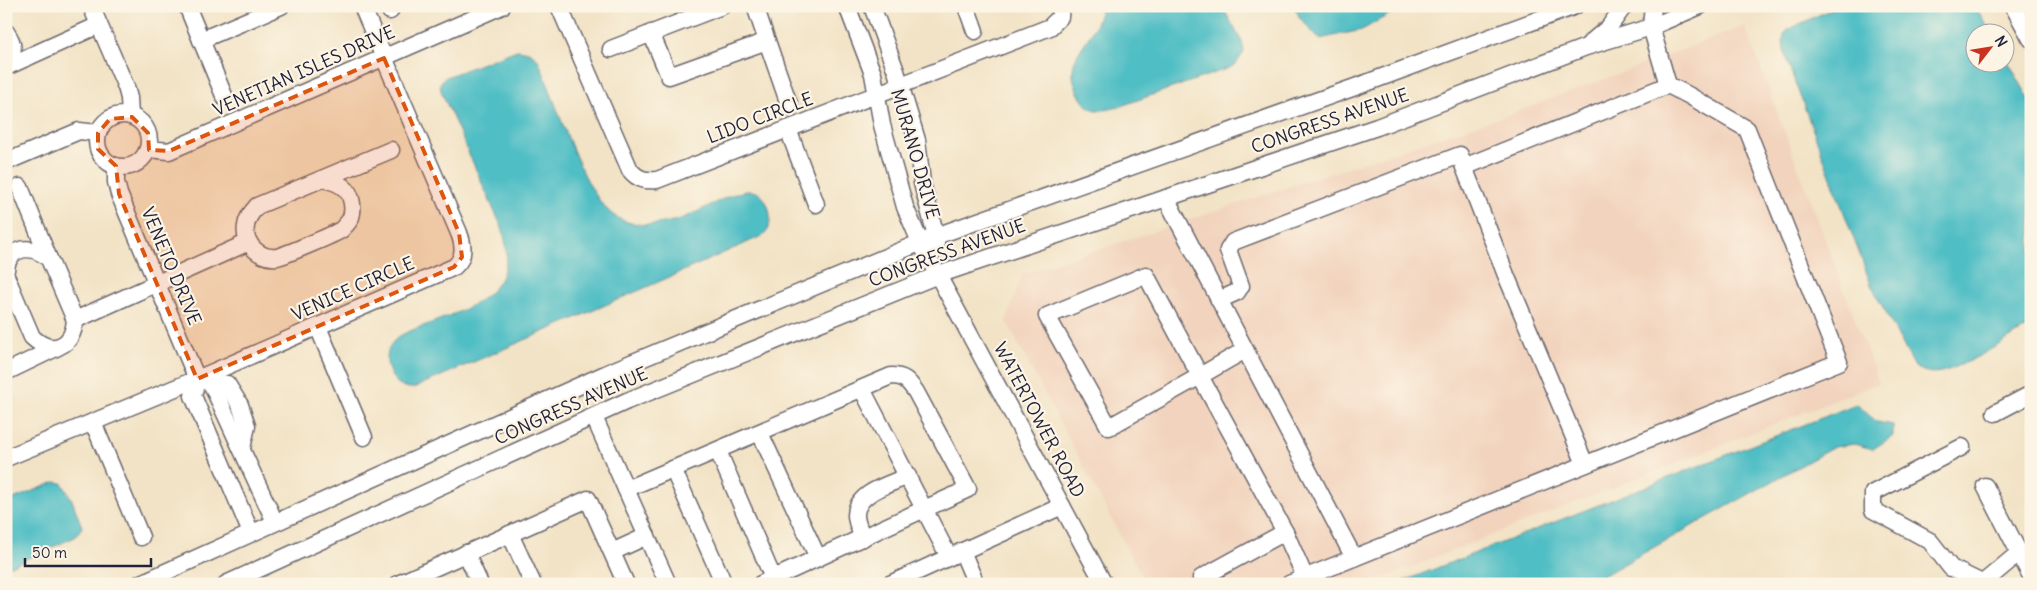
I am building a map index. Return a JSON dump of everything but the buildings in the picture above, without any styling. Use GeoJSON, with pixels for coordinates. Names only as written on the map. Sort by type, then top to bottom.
{"type":"FeatureCollection","features":[{"type":"Feature","properties":{"kind":"street"},"geometry":{"type":"LineString","coordinates":[[91,6],[126,87],[130,116]]}},
{"type":"Feature","properties":{"kind":"street"},"geometry":{"type":"LineString","coordinates":[[187,6],[225,98]]}},
{"type":"Feature","properties":{"kind":"street","name":"VENICE CIRCLE"},"geometry":{"type":"LineString","coordinates":[[6,458],[93,422],[204,381],[318,326],[454,267],[462,257],[463,248],[459,233],[362,6]]}},
{"type":"Feature","properties":{"kind":"street","name":"VENETIAN ISLES DRIVE"},"geometry":{"type":"LineString","coordinates":[[148,149],[169,151],[502,6]]}},
{"type":"Feature","properties":{"kind":"street","name":"LIDO CIRCLE"},"geometry":{"type":"LineString","coordinates":[[559,6],[630,170],[634,176],[641,180],[657,180],[1050,27],[1060,17],[1061,6]]}},
{"type":"Feature","properties":{"kind":"street"},"geometry":{"type":"LineString","coordinates":[[610,49],[722,6]]}},
{"type":"Feature","properties":{"kind":"street"},"geometry":{"type":"LineString","coordinates":[[755,6],[790,106]]}},
{"type":"Feature","properties":{"kind":"street","name":"MURANO DRIVE"},"geometry":{"type":"LineString","coordinates":[[847,6],[873,74],[882,124],[905,208],[920,242],[938,275]]}},
{"type":"Feature","properties":{"kind":"street","name":"MURANO DRIVE"},"geometry":{"type":"LineString","coordinates":[[872,6],[917,140],[922,183],[936,236],[938,275]]}},
{"type":"Feature","properties":{"kind":"street"},"geometry":{"type":"LineString","coordinates":[[966,6],[975,31]]}},
{"type":"Feature","properties":{"kind":"street","name":"CONGRESS AVENUE"},"geometry":{"type":"LineString","coordinates":[[139,584],[612,371],[920,242],[1358,86],[1575,6]]}},
{"type":"Feature","properties":{"kind":"street"},"geometry":{"type":"LineString","coordinates":[[1586,46],[1608,26],[1624,6]]}},
{"type":"Feature","properties":{"kind":"street"},"geometry":{"type":"LineString","coordinates":[[1289,584],[1839,362],[1746,129],[1668,86],[1650,27],[1653,6]]}},
{"type":"Feature","properties":{"kind":"street","name":"CONGRESS AVENUE"},"geometry":{"type":"LineString","coordinates":[[226,584],[594,417],[938,275],[1377,127],[1586,46],[1650,27],[1700,6]]}},
{"type":"Feature","properties":{"kind":"street"},"geometry":{"type":"LineString","coordinates":[[2013,6],[2031,39]]}},
{"type":"Feature","properties":{"kind":"street"},"geometry":{"type":"LineString","coordinates":[[201,40],[273,8]]}},
{"type":"Feature","properties":{"kind":"street"},"geometry":{"type":"LineString","coordinates":[[6,66],[99,25]]}},
{"type":"Feature","properties":{"kind":"street"},"geometry":{"type":"LineString","coordinates":[[6,32],[12,40],[14,51],[6,66]]}},
{"type":"Feature","properties":{"kind":"street"},"geometry":{"type":"LineString","coordinates":[[651,33],[669,76],[767,41]]}},
{"type":"Feature","properties":{"kind":"street"},"geometry":{"type":"LineString","coordinates":[[1464,166],[1668,86]]}},
{"type":"Feature","properties":{"kind":"street"},"geometry":{"type":"LineString","coordinates":[[121,115],[130,116],[142,123],[148,133],[148,149],[145,156],[137,164],[126,167],[116,166],[104,159],[98,149],[98,133],[101,127],[110,119],[121,115]]}},
{"type":"Feature","properties":{"kind":"street"},"geometry":{"type":"LineString","coordinates":[[788,129],[816,204]]}},
{"type":"Feature","properties":{"kind":"street"},"geometry":{"type":"LineString","coordinates":[[6,162],[79,131],[98,133]]}},
{"type":"Feature","properties":{"kind":"street"},"geometry":{"type":"LineString","coordinates":[[322,180],[334,180],[344,187],[351,197],[353,209],[349,221],[341,230],[276,257],[264,255],[254,249],[249,242],[245,227],[249,215],[257,206],[391,150]]}},
{"type":"Feature","properties":{"kind":"street"},"geometry":{"type":"LineString","coordinates":[[1219,300],[1237,292],[1241,286],[1228,250],[1233,242],[1460,155],[1502,266],[1585,464]]}},
{"type":"Feature","properties":{"kind":"street","name":"VENETO DRIVE"},"geometry":{"type":"LineString","coordinates":[[116,166],[116,182],[120,194],[157,284],[204,381],[233,428],[275,522]]}},
{"type":"Feature","properties":{"kind":"street"},"geometry":{"type":"LineString","coordinates":[[6,372],[69,340],[74,331],[75,320],[20,187]]}},
{"type":"Feature","properties":{"kind":"street"},"geometry":{"type":"LineString","coordinates":[[1166,198],[1354,558]]}},
{"type":"Feature","properties":{"kind":"street"},"geometry":{"type":"LineString","coordinates":[[75,320],[249,242]]}},
{"type":"Feature","properties":{"kind":"street"},"geometry":{"type":"LineString","coordinates":[[8,261],[21,250],[31,248],[42,251],[49,258]]}},
{"type":"Feature","properties":{"kind":"street","name":"WATERTOWER ROAD"},"geometry":{"type":"LineString","coordinates":[[938,275],[1104,584]]}},
{"type":"Feature","properties":{"kind":"street"},"geometry":{"type":"LineString","coordinates":[[1245,350],[1200,376],[1109,427],[1047,316],[1146,275],[1200,376],[1285,532],[1305,577]]}},
{"type":"Feature","properties":{"kind":"street"},"geometry":{"type":"LineString","coordinates":[[6,276],[32,337],[40,344],[50,348],[60,346]]}},
{"type":"Feature","properties":{"kind":"street"},"geometry":{"type":"LineString","coordinates":[[318,326],[364,437]]}},
{"type":"Feature","properties":{"kind":"street"},"geometry":{"type":"LineString","coordinates":[[626,489],[891,376],[901,376],[909,383],[968,490],[767,581],[718,451]]}},
{"type":"Feature","properties":{"kind":"street"},"geometry":{"type":"LineString","coordinates":[[204,381],[227,384],[240,405],[247,426],[242,448]]}},
{"type":"Feature","properties":{"kind":"street","name":"VENETO DRIVE"},"geometry":{"type":"LineString","coordinates":[[204,381],[192,396],[251,533]]}},
{"type":"Feature","properties":{"kind":"street"},"geometry":{"type":"LineString","coordinates":[[862,389],[926,509],[976,584]]}},
{"type":"Feature","properties":{"kind":"street"},"geometry":{"type":"LineString","coordinates":[[1995,413],[2031,394]]}},
{"type":"Feature","properties":{"kind":"street"},"geometry":{"type":"LineString","coordinates":[[594,417],[668,584]]}},
{"type":"Feature","properties":{"kind":"street"},"geometry":{"type":"LineString","coordinates":[[93,422],[141,537]]}},
{"type":"Feature","properties":{"kind":"street"},"geometry":{"type":"LineString","coordinates":[[210,437],[233,428]]}},
{"type":"Feature","properties":{"kind":"street"},"geometry":{"type":"LineString","coordinates":[[760,433],[818,558]]}},
{"type":"Feature","properties":{"kind":"street"},"geometry":{"type":"LineString","coordinates":[[1962,447],[1873,492],[1873,510],[1930,541],[1950,568],[1983,584],[2020,552]]}},
{"type":"Feature","properties":{"kind":"street"},"geometry":{"type":"LineString","coordinates":[[674,469],[724,584]]}},
{"type":"Feature","properties":{"kind":"street"},"geometry":{"type":"LineString","coordinates":[[863,538],[857,522],[858,504],[863,498],[908,476]]}},
{"type":"Feature","properties":{"kind":"street"},"geometry":{"type":"LineString","coordinates":[[1985,486],[2031,576]]}},
{"type":"Feature","properties":{"kind":"street"},"geometry":{"type":"LineString","coordinates":[[398,584],[588,499],[626,584]]}},
{"type":"Feature","properties":{"kind":"street"},"geometry":{"type":"LineString","coordinates":[[890,584],[1062,506]]}},
{"type":"Feature","properties":{"kind":"street"},"geometry":{"type":"LineString","coordinates":[[1201,578],[1285,532]]}},
{"type":"Feature","properties":{"kind":"street"},"geometry":{"type":"LineString","coordinates":[[510,534],[533,584]]}},
{"type":"Feature","properties":{"kind":"street"},"geometry":{"type":"LineString","coordinates":[[612,552],[647,536]]}},
{"type":"Feature","properties":{"kind":"street"},"geometry":{"type":"LineString","coordinates":[[466,553],[480,584]]}},
{"type":"Feature","properties":{"kind":"highlighted area"},"geometry":{"type":"Polygon","coordinates":[[[384,58],[459,233],[462,257],[454,267],[197,379],[119,194],[116,166],[98,149],[98,133],[110,119],[132,117],[148,133],[149,150],[169,151],[384,58]]]}},
{"type":"Feature","properties":{"kind":"shaded area"},"geometry":{"type":"Polygon","coordinates":[[[1745,26],[1879,383],[1368,584],[1146,584],[1006,321],[1023,274],[1514,113],[1745,26]]]}},
{"type":"Feature","properties":{"kind":"water"},"geometry":{"type":"Polygon","coordinates":[[[1101,6],[1222,6],[1242,42],[1244,52],[1236,64],[1229,68],[1115,108],[1092,109],[1081,98],[1074,83],[1073,71],[1075,60],[1098,20],[1101,6]]]}},
{"type":"Feature","properties":{"kind":"water"},"geometry":{"type":"Polygon","coordinates":[[[1294,6],[1404,6],[1362,30],[1319,39],[1300,18],[1294,6]]]}},
{"type":"Feature","properties":{"kind":"water"},"geometry":{"type":"Polygon","coordinates":[[[1838,6],[1975,6],[1985,22],[1964,22],[1964,72],[2014,72],[2031,102],[2031,325],[1983,354],[1956,367],[1930,373],[1915,367],[1872,287],[1787,61],[1783,41],[1787,30],[1838,6]]]}},
{"type":"Feature","properties":{"kind":"water"},"geometry":{"type":"Polygon","coordinates":[[[517,50],[529,52],[538,60],[582,170],[605,208],[618,218],[640,224],[670,222],[686,217],[734,194],[751,191],[757,192],[766,201],[770,215],[768,229],[760,237],[627,296],[413,388],[405,387],[393,378],[389,370],[387,354],[390,346],[398,337],[463,310],[486,295],[496,286],[502,275],[507,258],[502,228],[441,91],[440,84],[443,79],[449,76],[517,50]]]}},
{"type":"Feature","properties":{"kind":"water"},"geometry":{"type":"Polygon","coordinates":[[[1856,404],[1877,422],[1893,425],[1893,436],[1873,449],[1854,444],[1834,447],[1588,584],[1396,584],[1824,417],[1856,404]]]}},
{"type":"Feature","properties":{"kind":"water"},"geometry":{"type":"Polygon","coordinates":[[[55,482],[62,483],[72,500],[82,527],[75,537],[6,568],[6,502],[55,482]]]}}]}
